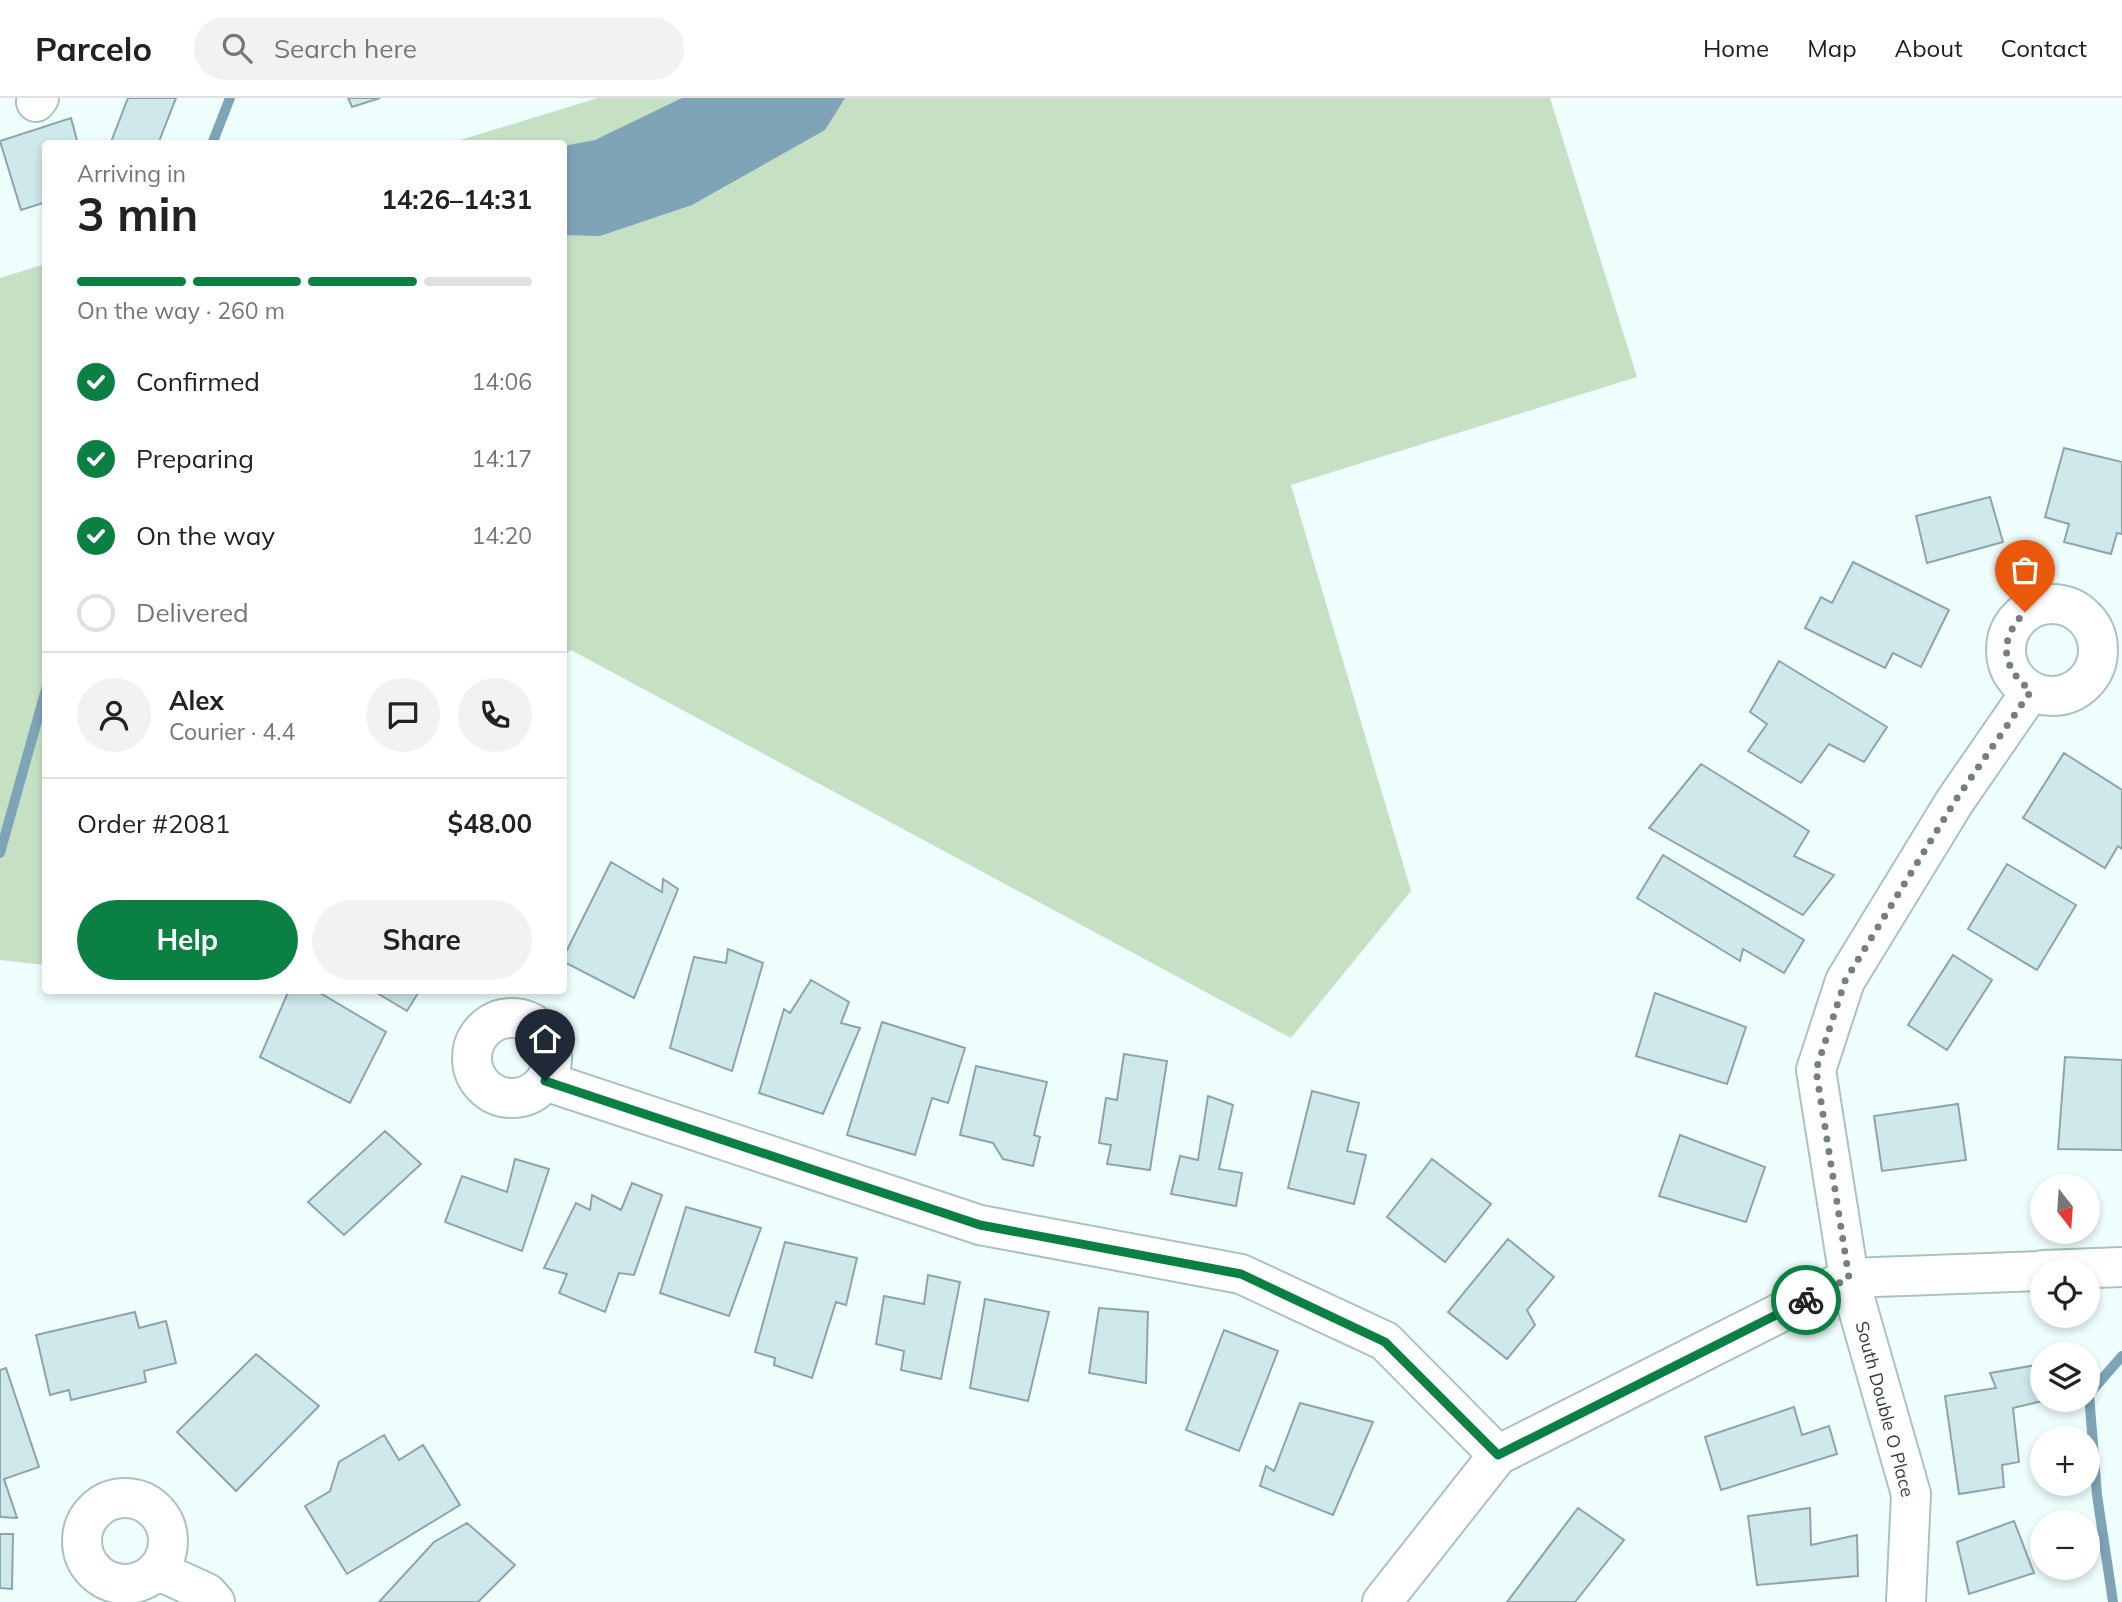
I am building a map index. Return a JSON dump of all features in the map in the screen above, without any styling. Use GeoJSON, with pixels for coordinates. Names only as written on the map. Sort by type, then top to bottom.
{"type":"FeatureCollection","features":[{"type":"Feature","properties":{"kind":"street","name":"South Double O Place"},"geometry":{"type":"LineString","coordinates":[[1906,1602],[1911,1494],[1849,1278],[1816,1070],[1845,981],[1955,801],[2031,691]]}},
{"type":"Feature","properties":{"kind":"street"},"geometry":{"type":"LineString","coordinates":[[545,1081],[980,1225],[1241,1274],[1385,1342],[1498,1455]]}},
{"type":"Feature","properties":{"kind":"street"},"geometry":{"type":"LineString","coordinates":[[2100,1268],[2122,1267]]}},
{"type":"Feature","properties":{"kind":"street"},"geometry":{"type":"LineString","coordinates":[[1382,1602],[1498,1455],[1849,1278],[2030,1271]]}},
{"type":"Feature","properties":{"kind":"street"},"geometry":{"type":"LineString","coordinates":[[156,1570],[207,1593],[215,1602]]}},
{"type":"Feature","properties":{"kind":"green space"},"geometry":{"type":"Polygon","coordinates":[[[598,98],[1550,98],[1637,377],[1291,485],[1411,891],[1291,1038],[571,650],[567,653],[567,140],[460,140],[598,98]]]}},
{"type":"Feature","properties":{"kind":"green space"},"geometry":{"type":"Polygon","coordinates":[[[42,265],[42,965],[0,960],[0,278],[42,265]]]}},
{"type":"Feature","properties":{"kind":"water"},"geometry":{"type":"Polygon","coordinates":[[[682,98],[845,98],[825,130],[692,205],[600,236],[567,235],[567,145],[595,140],[682,98]]]}},
{"type":"Feature","properties":{"kind":"building"},"geometry":{"type":"Polygon","coordinates":[[[128,98],[176,98],[160,140],[112,140],[128,98]]]}},
{"type":"Feature","properties":{"kind":"building"},"geometry":{"type":"Polygon","coordinates":[[[348,98],[380,98],[352,107],[348,98]]]}},
{"type":"Feature","properties":{"kind":"building"},"geometry":{"type":"Polygon","coordinates":[[[71,118],[77,140],[42,140],[42,203],[21,210],[0,141],[71,118]]]}},
{"type":"Feature","properties":{"kind":"building"},"geometry":{"type":"Polygon","coordinates":[[[2064,448],[2122,462],[2122,534],[2117,533],[2111,554],[2064,542],[2069,524],[2045,517],[2064,448]]]}},
{"type":"Feature","properties":{"kind":"building"},"geometry":{"type":"Polygon","coordinates":[[[1990,497],[2003,542],[1927,563],[1916,516],[1990,497]]]}},
{"type":"Feature","properties":{"kind":"building"},"geometry":{"type":"Polygon","coordinates":[[[1853,562],[1949,610],[1921,667],[1893,653],[1885,668],[1805,628],[1821,597],[1832,603],[1853,562]]]}},
{"type":"Feature","properties":{"kind":"building"},"geometry":{"type":"Polygon","coordinates":[[[1779,661],[1887,727],[1864,762],[1829,744],[1801,783],[1748,751],[1767,724],[1750,712],[1779,661]]]}},
{"type":"Feature","properties":{"kind":"building"},"geometry":{"type":"Polygon","coordinates":[[[2064,753],[2122,790],[2122,849],[2118,846],[2105,868],[2023,818],[2064,753]]]}},
{"type":"Feature","properties":{"kind":"building"},"geometry":{"type":"Polygon","coordinates":[[[1701,764],[1809,831],[1794,856],[1834,875],[1803,915],[1649,828],[1701,764]]]}},
{"type":"Feature","properties":{"kind":"building"},"geometry":{"type":"Polygon","coordinates":[[[1663,855],[1804,940],[1784,973],[1743,949],[1740,961],[1637,898],[1663,855]]]}},
{"type":"Feature","properties":{"kind":"building"},"geometry":{"type":"Polygon","coordinates":[[[611,862],[662,892],[663,879],[678,889],[634,998],[567,964],[567,950],[611,862]]]}},
{"type":"Feature","properties":{"kind":"building"},"geometry":{"type":"Polygon","coordinates":[[[2007,864],[2076,905],[2037,970],[1968,929],[2007,864]]]}},
{"type":"Feature","properties":{"kind":"building"},"geometry":{"type":"Polygon","coordinates":[[[728,949],[763,963],[732,1071],[670,1048],[694,957],[726,963],[728,949]]]}},
{"type":"Feature","properties":{"kind":"building"},"geometry":{"type":"Polygon","coordinates":[[[1953,955],[1992,980],[1947,1050],[1908,1025],[1953,955]]]}},
{"type":"Feature","properties":{"kind":"building"},"geometry":{"type":"Polygon","coordinates":[[[811,980],[849,1002],[841,1023],[860,1028],[823,1114],[759,1093],[784,1009],[790,1013],[811,980]]]}},
{"type":"Feature","properties":{"kind":"building"},"geometry":{"type":"Polygon","coordinates":[[[1655,993],[1746,1027],[1727,1084],[1636,1056],[1655,993]]]}},
{"type":"Feature","properties":{"kind":"building"},"geometry":{"type":"Polygon","coordinates":[[[287,994],[322,994],[386,1032],[350,1103],[260,1057],[287,994]]]}},
{"type":"Feature","properties":{"kind":"building"},"geometry":{"type":"Polygon","coordinates":[[[379,994],[418,994],[407,1011],[379,994]]]}},
{"type":"Feature","properties":{"kind":"building"},"geometry":{"type":"Polygon","coordinates":[[[882,1022],[965,1048],[948,1103],[932,1098],[915,1155],[847,1135],[882,1022]]]}},
{"type":"Feature","properties":{"kind":"building"},"geometry":{"type":"Polygon","coordinates":[[[1124,1054],[1167,1061],[1150,1170],[1107,1164],[1111,1145],[1099,1143],[1106,1098],[1117,1100],[1124,1054]]]}},
{"type":"Feature","properties":{"kind":"building"},"geometry":{"type":"Polygon","coordinates":[[[2065,1057],[2122,1060],[2122,1150],[2058,1149],[2065,1057]]]}},
{"type":"Feature","properties":{"kind":"building"},"geometry":{"type":"Polygon","coordinates":[[[976,1066],[1047,1082],[1034,1135],[1040,1137],[1033,1166],[1003,1159],[993,1143],[960,1135],[976,1066]]]}},
{"type":"Feature","properties":{"kind":"building"},"geometry":{"type":"Polygon","coordinates":[[[1312,1091],[1359,1103],[1347,1151],[1366,1155],[1354,1204],[1288,1188],[1312,1091]]]}},
{"type":"Feature","properties":{"kind":"building"},"geometry":{"type":"Polygon","coordinates":[[[1208,1096],[1233,1105],[1219,1169],[1242,1173],[1236,1206],[1171,1194],[1180,1156],[1198,1160],[1208,1096]]]}},
{"type":"Feature","properties":{"kind":"building"},"geometry":{"type":"Polygon","coordinates":[[[1958,1104],[1966,1160],[1882,1171],[1874,1116],[1958,1104]]]}},
{"type":"Feature","properties":{"kind":"building"},"geometry":{"type":"Polygon","coordinates":[[[385,1131],[421,1164],[344,1235],[308,1202],[385,1131]]]}},
{"type":"Feature","properties":{"kind":"building"},"geometry":{"type":"Polygon","coordinates":[[[1680,1135],[1765,1167],[1746,1222],[1659,1196],[1680,1135]]]}},
{"type":"Feature","properties":{"kind":"building"},"geometry":{"type":"Polygon","coordinates":[[[515,1159],[549,1169],[522,1251],[445,1222],[462,1176],[507,1192],[515,1159]]]}},
{"type":"Feature","properties":{"kind":"building"},"geometry":{"type":"Polygon","coordinates":[[[1432,1159],[1491,1204],[1445,1262],[1387,1217],[1432,1159]]]}},
{"type":"Feature","properties":{"kind":"building"},"geometry":{"type":"Polygon","coordinates":[[[632,1183],[662,1195],[634,1275],[619,1273],[605,1312],[559,1293],[567,1274],[544,1268],[576,1203],[590,1210],[592,1195],[621,1210],[632,1183]]]}},
{"type":"Feature","properties":{"kind":"building"},"geometry":{"type":"Polygon","coordinates":[[[686,1207],[761,1228],[729,1316],[660,1293],[686,1207]]]}},
{"type":"Feature","properties":{"kind":"building"},"geometry":{"type":"Polygon","coordinates":[[[1508,1239],[1554,1277],[1527,1310],[1535,1325],[1507,1359],[1448,1312],[1508,1239]]]}},
{"type":"Feature","properties":{"kind":"building"},"geometry":{"type":"Polygon","coordinates":[[[785,1242],[857,1258],[846,1305],[836,1302],[812,1378],[774,1365],[775,1358],[755,1352],[785,1242]]]}},
{"type":"Feature","properties":{"kind":"building"},"geometry":{"type":"Polygon","coordinates":[[[928,1275],[960,1282],[941,1379],[901,1370],[904,1351],[876,1344],[884,1296],[924,1304],[928,1275]]]}},
{"type":"Feature","properties":{"kind":"building"},"geometry":{"type":"Polygon","coordinates":[[[985,1299],[1049,1312],[1028,1401],[970,1388],[985,1299]]]}},
{"type":"Feature","properties":{"kind":"building"},"geometry":{"type":"Polygon","coordinates":[[[1099,1308],[1148,1312],[1146,1383],[1089,1373],[1099,1308]]]}},
{"type":"Feature","properties":{"kind":"building"},"geometry":{"type":"Polygon","coordinates":[[[135,1312],[139,1328],[166,1321],[176,1363],[144,1371],[146,1382],[71,1400],[69,1390],[50,1395],[36,1335],[135,1312]]]}},
{"type":"Feature","properties":{"kind":"building"},"geometry":{"type":"Polygon","coordinates":[[[1224,1330],[1278,1351],[1239,1451],[1186,1430],[1224,1330]]]}},
{"type":"Feature","properties":{"kind":"building"},"geometry":{"type":"Polygon","coordinates":[[[256,1354],[319,1406],[236,1491],[177,1432],[256,1354]]]}},
{"type":"Feature","properties":{"kind":"building"},"geometry":{"type":"Polygon","coordinates":[[[2030,1366],[2030,1404],[2013,1408],[2019,1462],[2002,1465],[2004,1487],[1959,1494],[1945,1396],[1996,1388],[1990,1373],[2030,1366]]]}},
{"type":"Feature","properties":{"kind":"building"},"geometry":{"type":"Polygon","coordinates":[[[6,1368],[39,1467],[4,1479],[17,1518],[0,1517],[0,1370],[6,1368]]]}},
{"type":"Feature","properties":{"kind":"building"},"geometry":{"type":"Polygon","coordinates":[[[1300,1403],[1373,1422],[1333,1515],[1260,1486],[1266,1466],[1274,1471],[1300,1403]]]}},
{"type":"Feature","properties":{"kind":"building"},"geometry":{"type":"Polygon","coordinates":[[[1794,1407],[1802,1435],[1829,1426],[1837,1454],[1721,1490],[1705,1437],[1794,1407]]]}},
{"type":"Feature","properties":{"kind":"building"},"geometry":{"type":"Polygon","coordinates":[[[384,1435],[399,1460],[423,1445],[460,1505],[347,1574],[305,1506],[330,1491],[339,1462],[384,1435]]]}},
{"type":"Feature","properties":{"kind":"building"},"geometry":{"type":"Polygon","coordinates":[[[1578,1508],[1624,1540],[1575,1602],[1507,1602],[1578,1508]]]}},
{"type":"Feature","properties":{"kind":"building"},"geometry":{"type":"Polygon","coordinates":[[[1810,1508],[1811,1545],[1857,1535],[1858,1576],[1757,1585],[1748,1516],[1810,1508]]]}},
{"type":"Feature","properties":{"kind":"building"},"geometry":{"type":"Polygon","coordinates":[[[2014,1521],[2030,1563],[2030,1574],[1969,1594],[1957,1542],[2014,1521]]]}},
{"type":"Feature","properties":{"kind":"building"},"geometry":{"type":"Polygon","coordinates":[[[467,1523],[515,1565],[478,1602],[379,1602],[434,1542],[467,1523]]]}},
{"type":"Feature","properties":{"kind":"building"},"geometry":{"type":"Polygon","coordinates":[[[0,1534],[13,1534],[12,1589],[0,1588],[0,1534]]]}},
{"type":"Feature","properties":{"kind":"waterway"},"geometry":{"type":"LineString","coordinates":[[214,140],[230,98]]}},
{"type":"Feature","properties":{"kind":"waterway"},"geometry":{"type":"LineString","coordinates":[[0,853],[42,703]]}},
{"type":"Feature","properties":{"kind":"waterway"},"geometry":{"type":"LineString","coordinates":[[2113,1602],[2097,1495],[2089,1394],[2122,1356]]}},
{"type":"Feature","properties":{"kind":"way so far"},"geometry":{"type":"LineString","coordinates":[[1806,1300],[1849,1278],[1816,1070],[1845,981],[1955,801],[2031,691],[2019,681],[2010,668],[2006,653],[2007,638],[2014,624],[2025,612]]}},
{"type":"Feature","properties":{"kind":"route"},"geometry":{"type":"LineString","coordinates":[[545,1081],[980,1225],[1241,1274],[1385,1342],[1498,1455],[1806,1300]]}}]}
